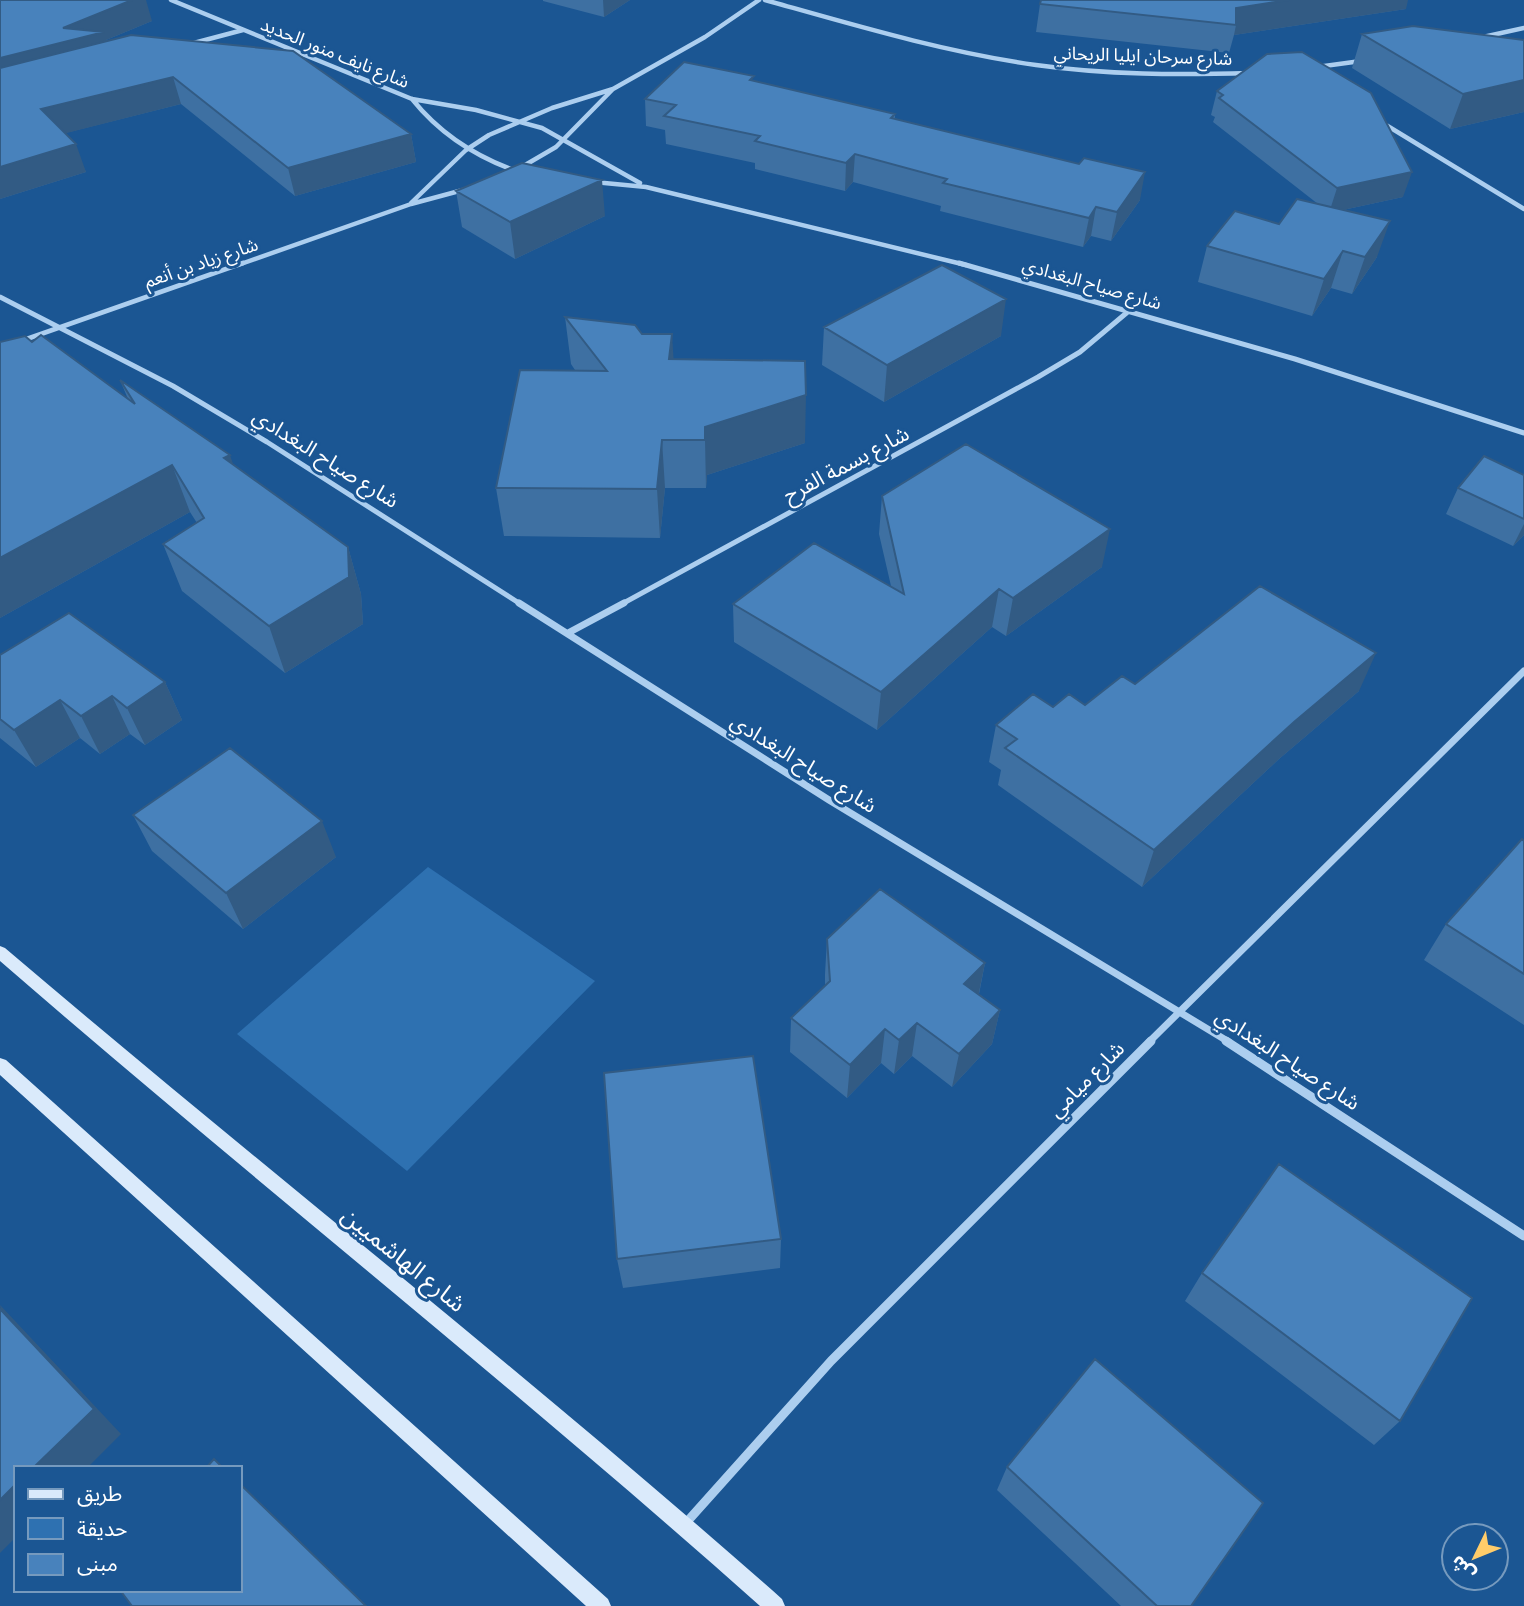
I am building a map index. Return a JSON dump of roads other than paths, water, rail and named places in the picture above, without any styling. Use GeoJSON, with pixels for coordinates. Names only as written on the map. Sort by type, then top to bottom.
{"type":"FeatureCollection","features":[{"type":"Feature","properties":{"kind":"main road","name":"شارع الهاشميين"},"geometry":{"type":"LineString","coordinates":[[0,952],[219,1138],[543,1402],[685,1524],[775,1606]]}},
{"type":"Feature","properties":{"kind":"main road"},"geometry":{"type":"LineString","coordinates":[[0,1065],[601,1606]]}},
{"type":"Feature","properties":{"kind":"street","name":"شارع نايف منور الحديد"},"geometry":{"type":"LineString","coordinates":[[171,0],[412,99],[452,104],[520,121]]}},
{"type":"Feature","properties":{"kind":"street","name":"شارع زياد بن أنعم"},"geometry":{"type":"LineString","coordinates":[[411,204],[466,150],[520,121],[613,89],[705,37],[759,0]]}},
{"type":"Feature","properties":{"kind":"street","name":"شارع سرحان ايليا الريحاني"},"geometry":{"type":"LineString","coordinates":[[765,0],[899,36],[1006,60],[1103,71],[1255,73]]}},
{"type":"Feature","properties":{"kind":"street"},"geometry":{"type":"LineString","coordinates":[[1470,40],[1524,28]]}},
{"type":"Feature","properties":{"kind":"street"},"geometry":{"type":"LineString","coordinates":[[180,46],[243,30]]}},
{"type":"Feature","properties":{"kind":"street"},"geometry":{"type":"LineString","coordinates":[[1496,35],[1505,40]]}},
{"type":"Feature","properties":{"kind":"street"},"geometry":{"type":"LineString","coordinates":[[1307,69],[1371,59]]}},
{"type":"Feature","properties":{"kind":"street","name":"شارع زياد بن أنعم"},"geometry":{"type":"LineString","coordinates":[[506,174],[546,155],[613,89]]}},
{"type":"Feature","properties":{"kind":"street","name":"شارع نايف منور الحديد"},"geometry":{"type":"LineString","coordinates":[[412,99],[427,118],[466,150]]}},
{"type":"Feature","properties":{"kind":"street"},"geometry":{"type":"LineString","coordinates":[[1375,118],[1524,209]]}},
{"type":"Feature","properties":{"kind":"street","name":"شارع صياح البغدادي"},"geometry":{"type":"LineString","coordinates":[[520,121],[542,128],[615,172],[646,187]]}},
{"type":"Feature","properties":{"kind":"street"},"geometry":{"type":"LineString","coordinates":[[466,150],[526,173]]}},
{"type":"Feature","properties":{"kind":"street","name":"شارع صياح البغدادي"},"geometry":{"type":"LineString","coordinates":[[583,181],[646,187],[976,267],[1307,362],[1524,433]]}},
{"type":"Feature","properties":{"kind":"street","name":"شارع زياد بن أنعم"},"geometry":{"type":"LineString","coordinates":[[12,344],[411,204],[476,186]]}},
{"type":"Feature","properties":{"kind":"street","name":"شارع صياح البغدادي"},"geometry":{"type":"LineString","coordinates":[[0,297],[173,386],[267,442],[829,800],[1181,1011],[1524,1236]]}},
{"type":"Feature","properties":{"kind":"street","name":"شارع بسمة الفرح"},"geometry":{"type":"LineString","coordinates":[[568,633],[1038,377],[1080,352],[1130,310]]}},
{"type":"Feature","properties":{"kind":"street","name":"شارع ميامي"},"geometry":{"type":"LineString","coordinates":[[685,1524],[858,1333],[1524,671]]}}]}
